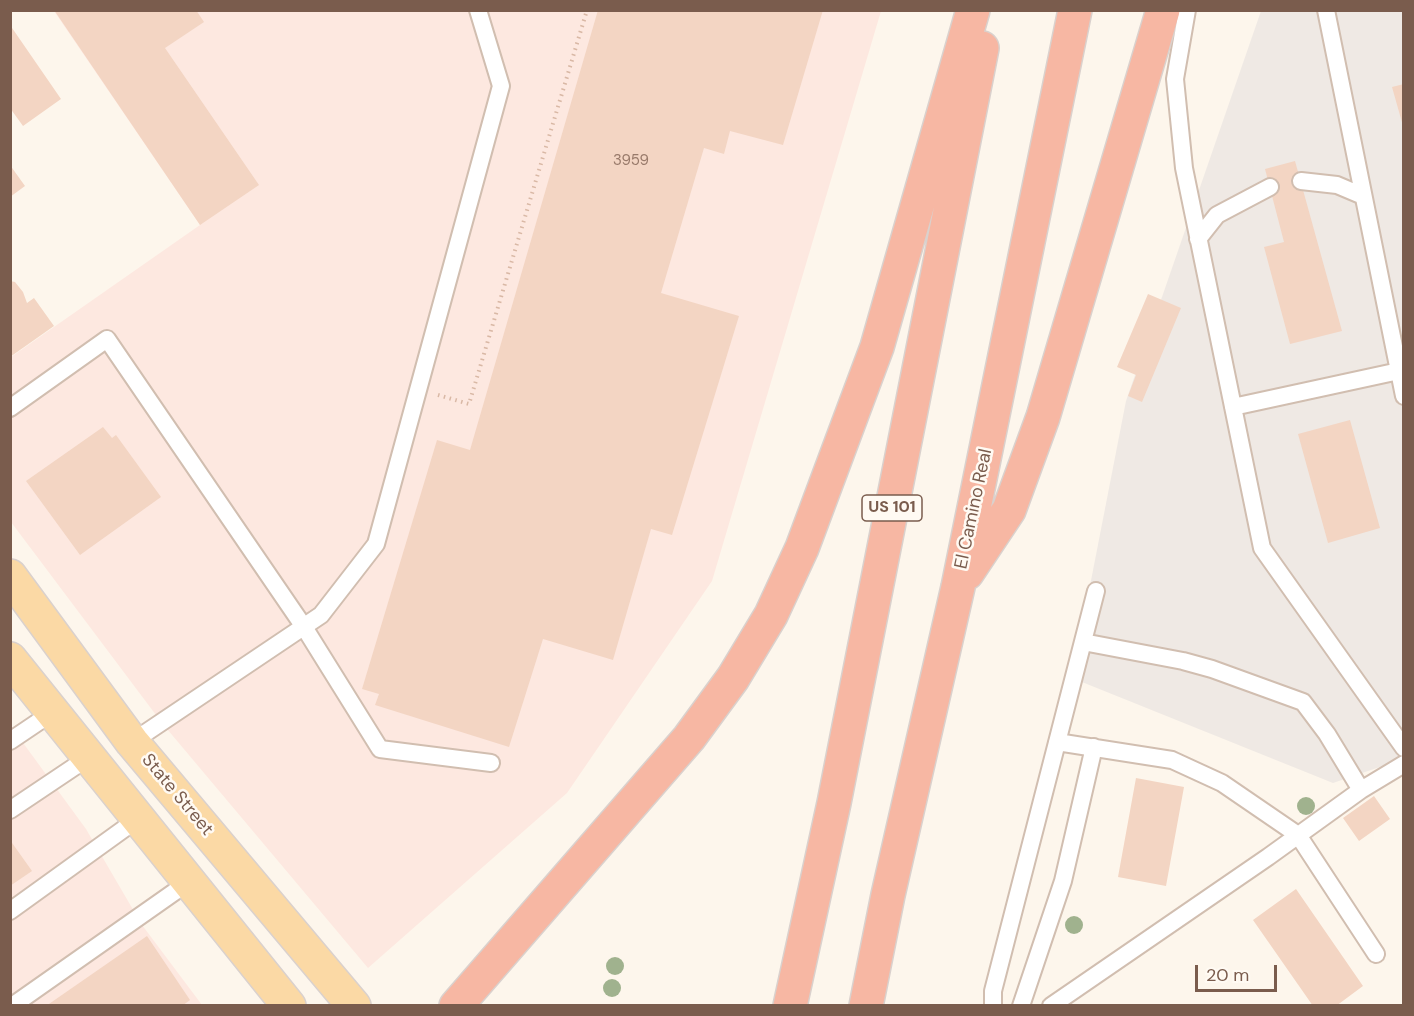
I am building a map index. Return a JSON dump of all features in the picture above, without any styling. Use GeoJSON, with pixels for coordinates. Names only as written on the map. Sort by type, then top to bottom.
{"type":"FeatureCollection","features":[{"type":"Feature","properties":{"kind":"highway"},"geometry":{"type":"LineString","coordinates":[[456,1005],[689,738],[734,678],[771,615],[802,548],[877,347],[973,10]]}},
{"type":"Feature","properties":{"kind":"highway","name":"US 101"},"geometry":{"type":"LineString","coordinates":[[790,1005],[834,803],[990,10]]}},
{"type":"Feature","properties":{"kind":"highway","name":"El Camino Real"},"geometry":{"type":"LineString","coordinates":[[866,1005],[888,895],[958,587],[1075,10]]}},
{"type":"Feature","properties":{"kind":"highway"},"geometry":{"type":"LineString","coordinates":[[958,587],[1009,510],[1043,417],[1163,10]]}},
{"type":"Feature","properties":{"kind":"main road","name":"State Street"},"geometry":{"type":"LineString","coordinates":[[10,576],[132,741],[354,1005]]}},
{"type":"Feature","properties":{"kind":"main road"},"geometry":{"type":"LineString","coordinates":[[10,659],[190,881],[276,1001]]}},
{"type":"Feature","properties":{"kind":"lane"},"geometry":{"type":"LineString","coordinates":[[132,741],[321,615],[376,544],[501,86],[478,10]]}},
{"type":"Feature","properties":{"kind":"lane"},"geometry":{"type":"LineString","coordinates":[[1187,10],[1175,79],[1184,168],[1262,548],[1404,748]]}},
{"type":"Feature","properties":{"kind":"lane"},"geometry":{"type":"LineString","coordinates":[[1326,10],[1404,396]]}},
{"type":"Feature","properties":{"kind":"lane"},"geometry":{"type":"LineString","coordinates":[[1301,181],[1337,185],[1363,196]]}},
{"type":"Feature","properties":{"kind":"lane"},"geometry":{"type":"LineString","coordinates":[[1198,238],[1217,215],[1270,187]]}},
{"type":"Feature","properties":{"kind":"lane"},"geometry":{"type":"LineString","coordinates":[[10,408],[107,339],[304,627],[380,749],[491,763]]}},
{"type":"Feature","properties":{"kind":"lane"},"geometry":{"type":"LineString","coordinates":[[1233,407],[1399,371]]}},
{"type":"Feature","properties":{"kind":"lane"},"geometry":{"type":"LineString","coordinates":[[993,1005],[993,991],[1096,591]]}},
{"type":"Feature","properties":{"kind":"lane"},"geometry":{"type":"LineString","coordinates":[[1083,642],[1212,669],[1303,702],[1327,734],[1358,793]]}},
{"type":"Feature","properties":{"kind":"lane"},"geometry":{"type":"LineString","coordinates":[[10,741],[53,712]]}},
{"type":"Feature","properties":{"kind":"lane"},"geometry":{"type":"LineString","coordinates":[[1057,742],[1173,759],[1222,783],[1298,835],[1376,954]]}},
{"type":"Feature","properties":{"kind":"lane"},"geometry":{"type":"LineString","coordinates":[[1021,1005],[1063,881],[1094,747]]}},
{"type":"Feature","properties":{"kind":"lane"},"geometry":{"type":"LineString","coordinates":[[10,810],[89,756]]}},
{"type":"Feature","properties":{"kind":"lane"},"geometry":{"type":"LineString","coordinates":[[1051,1005],[1161,932],[1358,793],[1404,764]]}},
{"type":"Feature","properties":{"kind":"lane"},"geometry":{"type":"LineString","coordinates":[[10,911],[139,818]]}},
{"type":"Feature","properties":{"kind":"lane"},"geometry":{"type":"LineString","coordinates":[[12,1005],[190,881]]}},
{"type":"Feature","properties":{"kind":"path"},"geometry":{"type":"LineString","coordinates":[[418,389],[470,404],[587,10]]}},
{"type":"Feature","properties":{"kind":"shaded area"},"geometry":{"type":"Polygon","coordinates":[[[54,11],[881,11],[712,581],[567,793],[368,968],[162,723],[11,522],[11,357],[200,225],[54,11]]]}},
{"type":"Feature","properties":{"kind":"shaded area"},"geometry":{"type":"Polygon","coordinates":[[[1261,11],[1403,11],[1403,759],[1333,783],[1072,678],[1126,401],[1261,11]]]}},
{"type":"Feature","properties":{"kind":"shaded area"},"geometry":{"type":"Polygon","coordinates":[[[10,725],[86,829],[142,925],[202,1005],[11,1005],[10,725]]]}},
{"type":"Feature","properties":{"kind":"building"},"geometry":{"type":"Polygon","coordinates":[[[54,10],[196,10],[204,22],[165,48],[259,185],[200,225],[54,10]]]}},
{"type":"Feature","properties":{"kind":"building"},"geometry":{"type":"Polygon","coordinates":[[[598,10],[823,10],[783,145],[730,131],[724,154],[704,148],[661,293],[739,316],[672,535],[651,529],[613,660],[543,639],[509,747],[375,705],[379,694],[362,689],[437,440],[470,450],[598,10]]]}},
{"type":"Feature","properties":{"kind":"building"},"geometry":{"type":"Polygon","coordinates":[[[10,25],[61,99],[23,126],[10,108],[10,25]]]}},
{"type":"Feature","properties":{"kind":"building"},"geometry":{"type":"Polygon","coordinates":[[[1404,84],[1404,126],[1403,126],[1392,87],[1404,84]]]}},
{"type":"Feature","properties":{"kind":"building"},"geometry":{"type":"Polygon","coordinates":[[[1295,161],[1342,331],[1290,344],[1264,247],[1284,242],[1265,169],[1295,161]]]}},
{"type":"Feature","properties":{"kind":"building"},"geometry":{"type":"Polygon","coordinates":[[[10,165],[25,186],[10,197],[10,165]]]}},
{"type":"Feature","properties":{"kind":"building"},"geometry":{"type":"Polygon","coordinates":[[[10,281],[15,282],[23,292],[27,303],[34,298],[54,326],[10,357],[10,281]]]}},
{"type":"Feature","properties":{"kind":"building"},"geometry":{"type":"Polygon","coordinates":[[[1148,294],[1181,308],[1142,402],[1128,396],[1136,375],[1117,367],[1148,294]]]}},
{"type":"Feature","properties":{"kind":"building"},"geometry":{"type":"Polygon","coordinates":[[[1350,420],[1380,528],[1328,543],[1298,434],[1350,420]]]}},
{"type":"Feature","properties":{"kind":"building"},"geometry":{"type":"Polygon","coordinates":[[[103,427],[112,438],[116,435],[161,497],[80,555],[26,481],[103,427]]]}},
{"type":"Feature","properties":{"kind":"building"},"geometry":{"type":"Polygon","coordinates":[[[1136,778],[1184,787],[1166,886],[1118,877],[1136,778]]]}},
{"type":"Feature","properties":{"kind":"building"},"geometry":{"type":"Polygon","coordinates":[[[1374,796],[1390,819],[1359,841],[1343,818],[1374,796]]]}},
{"type":"Feature","properties":{"kind":"building"},"geometry":{"type":"Polygon","coordinates":[[[10,840],[32,871],[10,886],[10,840]]]}},
{"type":"Feature","properties":{"kind":"building"},"geometry":{"type":"Polygon","coordinates":[[[1296,889],[1363,986],[1336,1006],[1313,1006],[1253,920],[1296,889]]]}},
{"type":"Feature","properties":{"kind":"building"},"geometry":{"type":"Polygon","coordinates":[[[147,936],[190,1000],[182,1006],[46,1006],[147,936]]]}}]}
